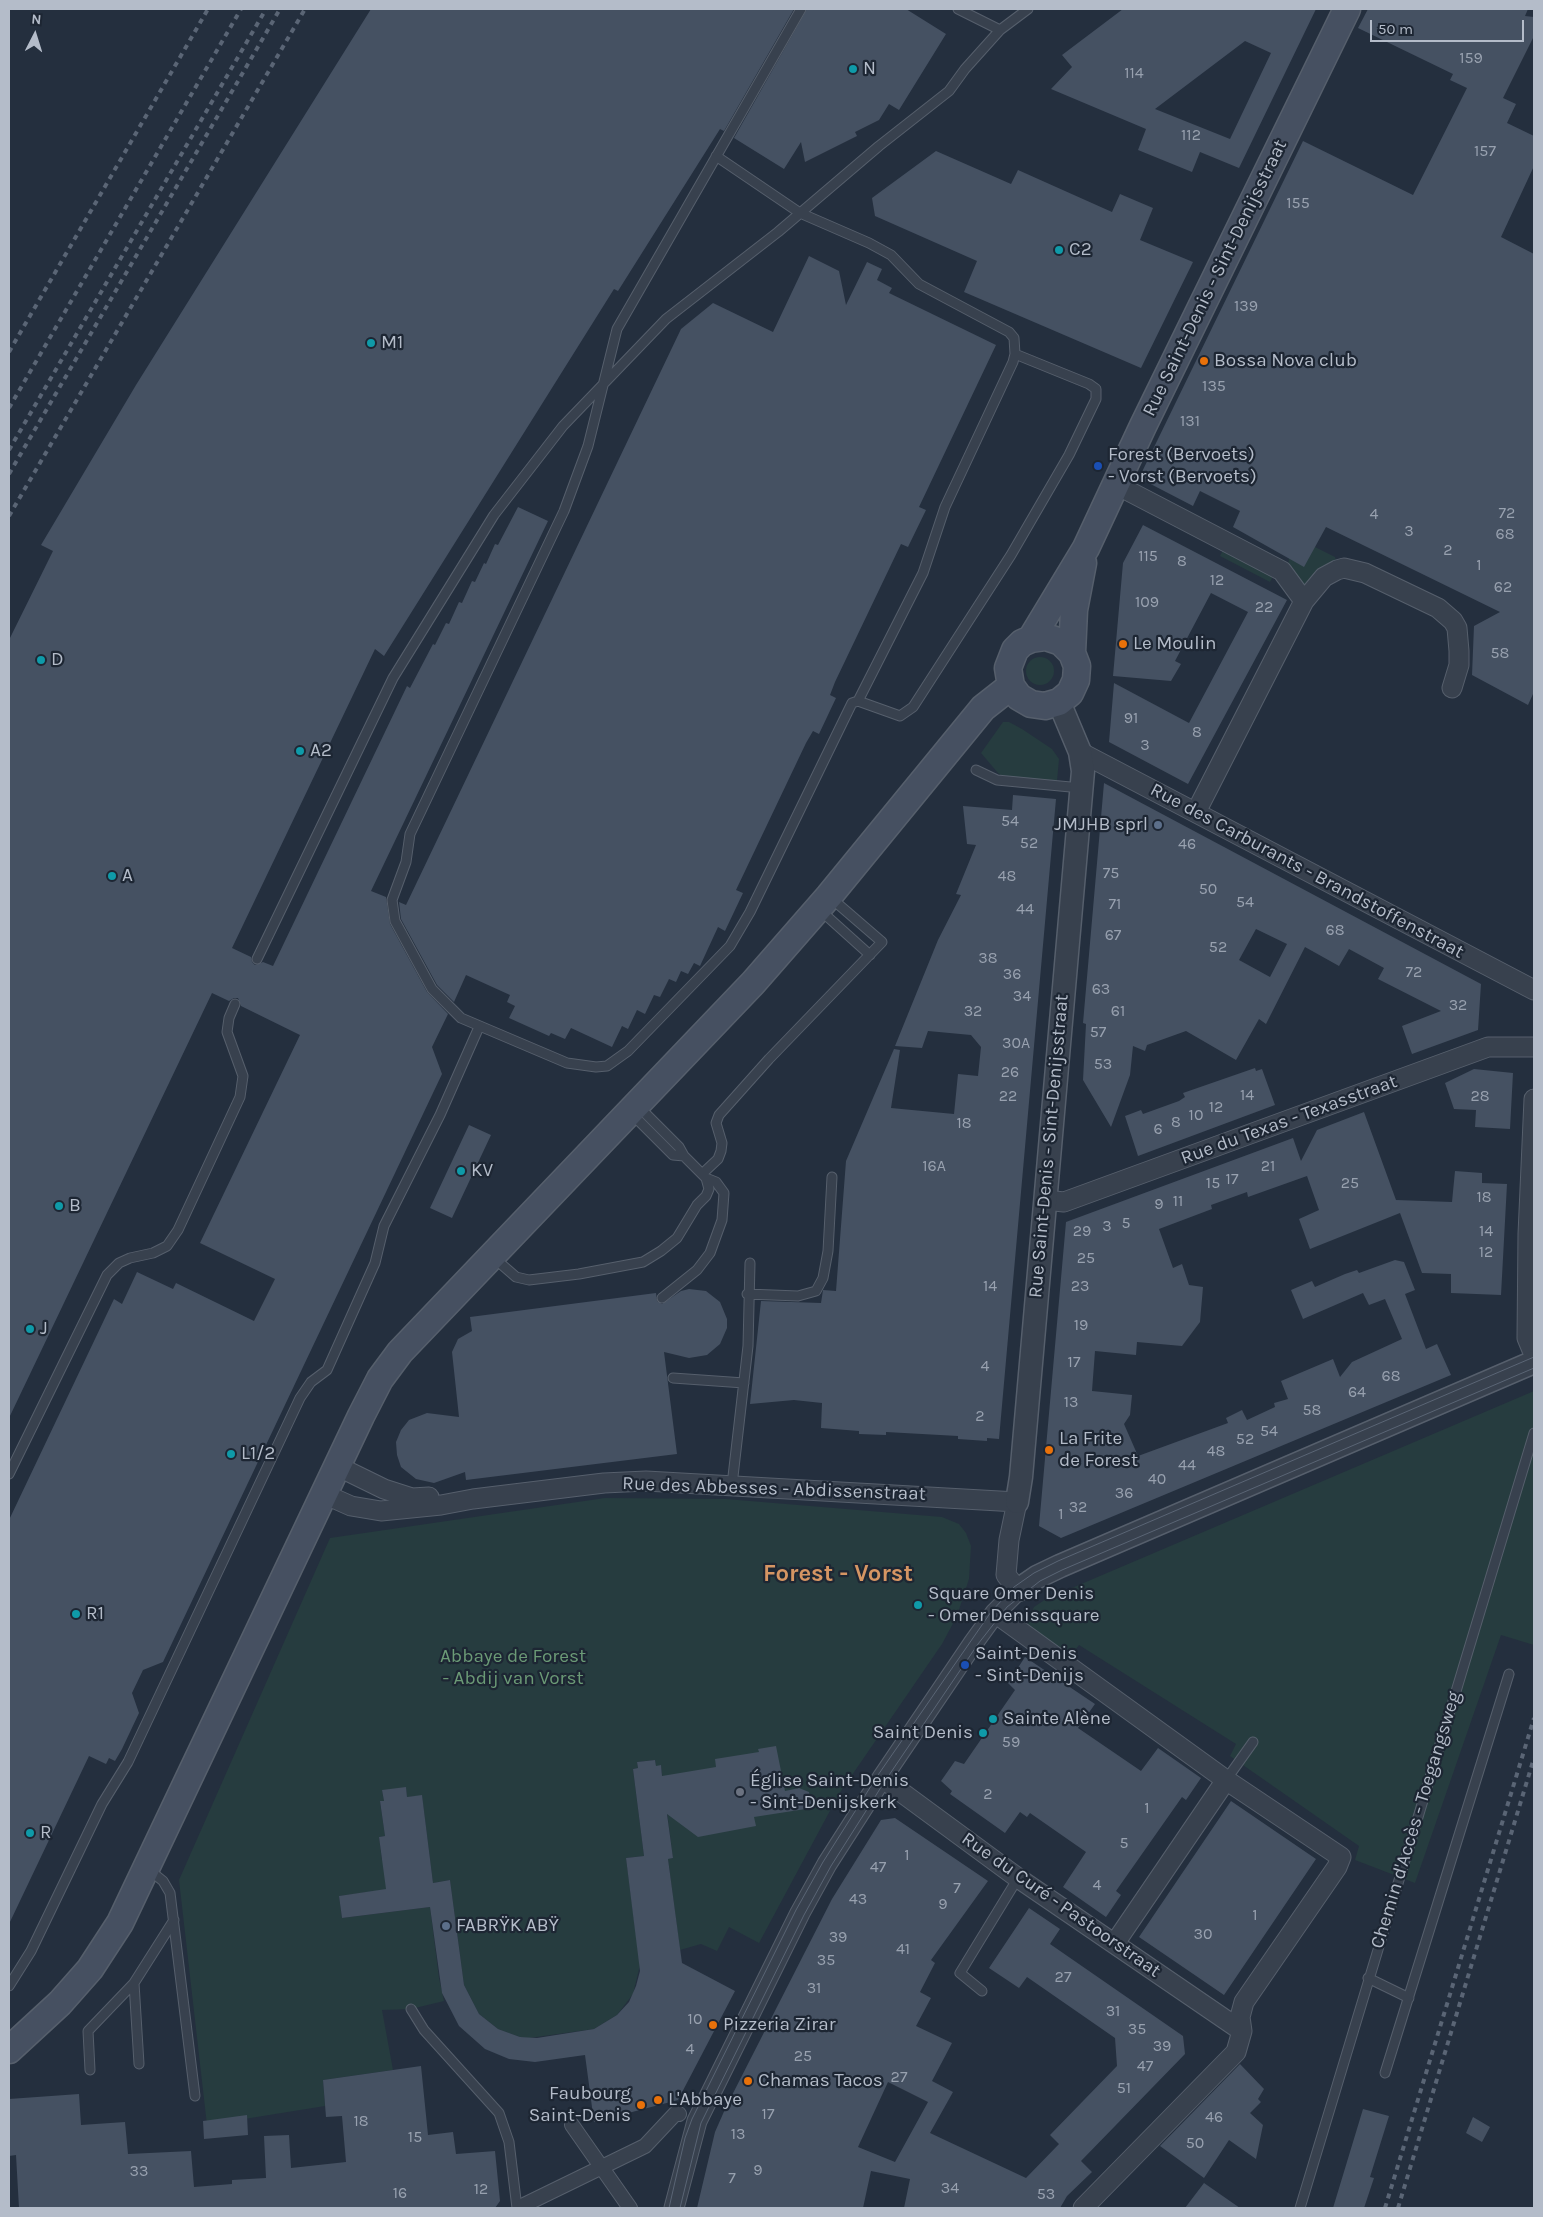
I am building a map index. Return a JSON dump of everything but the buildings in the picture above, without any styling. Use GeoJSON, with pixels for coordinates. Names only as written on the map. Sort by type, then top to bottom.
{"type":"FeatureCollection","features":[{"type":"Feature","properties":{"kind":"main road","name":"Rue Saint-Denis - Sint-Denijsstraat"},"geometry":{"type":"LineString","coordinates":[[1011,686],[1008,677],[1010,658],[1022,643],[1031,639],[1086,548],[1115,484],[1347,9]]}},
{"type":"Feature","properties":{"kind":"main road","name":"Rue Saint-Denis - Sint-Denijsstraat"},"geometry":{"type":"LineString","coordinates":[[1059,702],[1070,693],[1076,680],[1077,666],[1072,653],[1074,610],[1086,548]]}},
{"type":"Feature","properties":{"kind":"main road"},"geometry":{"type":"LineString","coordinates":[[1031,639],[1046,637],[1061,642],[1072,653]]}},
{"type":"Feature","properties":{"kind":"main road"},"geometry":{"type":"LineString","coordinates":[[9,2050],[45,2019],[90,1969],[120,1922],[337,1466],[380,1380],[400,1352],[753,984],[983,708],[1011,686],[1019,697],[1032,704],[1045,706],[1059,702]]}},
{"type":"Feature","properties":{"kind":"street"},"geometry":{"type":"LineString","coordinates":[[1115,484],[1282,571],[1304,601]]}},
{"type":"Feature","properties":{"kind":"street"},"geometry":{"type":"LineString","coordinates":[[1196,812],[1304,601],[1324,576],[1344,568],[1365,573],[1438,608],[1453,621],[1459,640],[1459,665],[1452,688]]}},
{"type":"Feature","properties":{"kind":"street","name":"Rue Saint-Denis - Sint-Denijsstraat"},"geometry":{"type":"LineString","coordinates":[[1018,1590],[1006,1575],[1009,1540],[1021,1477],[1083,771],[1080,752],[1059,702]]}},
{"type":"Feature","properties":{"kind":"street","name":"Rue des Carburants - Brandstoffenstraat"},"geometry":{"type":"LineString","coordinates":[[1080,752],[1534,990]]}},
{"type":"Feature","properties":{"kind":"street","name":"Rue du Texas - Texasstraat"},"geometry":{"type":"LineString","coordinates":[[1045,1200],[1064,1202],[1488,1047],[1534,1046]]}},
{"type":"Feature","properties":{"kind":"street"},"geometry":{"type":"LineString","coordinates":[[1534,1099],[1528,1234],[1527,1328],[1527,1338],[1534,1355]]}},
{"type":"Feature","properties":{"kind":"street"},"geometry":{"type":"LineString","coordinates":[[674,2208],[697,2121],[800,1913],[828,1864],[882,1778],[995,1613],[1018,1590],[1037,1576],[1534,1362]]}},
{"type":"Feature","properties":{"kind":"street","name":"Rue des Abbesses - Abdissenstraat"},"geometry":{"type":"LineString","coordinates":[[337,1466],[384,1490],[412,1498],[473,1499]]}},
{"type":"Feature","properties":{"kind":"street","name":"Rue des Abbesses - Abdissenstraat"},"geometry":{"type":"LineString","coordinates":[[324,1494],[351,1506],[380,1511],[441,1506],[473,1499],[612,1482],[646,1481],[732,1484],[1017,1502]]}},
{"type":"Feature","properties":{"kind":"street"},"geometry":{"type":"LineString","coordinates":[[995,1613],[1226,1780],[1341,1858],[1337,1867],[1244,2002],[1240,2017],[1242,2031],[1236,2052],[1083,2208]]}},
{"type":"Feature","properties":{"kind":"street","name":"Rue du Curé - Pastoorstraat"},"geometry":{"type":"LineString","coordinates":[[882,1778],[1018,1878],[1242,2031]]}},
{"type":"Feature","properties":{"kind":"street"},"geometry":{"type":"LineString","coordinates":[[1115,1943],[1226,1780]]}},
{"type":"Feature","properties":{"kind":"street"},"geometry":{"type":"LineString","coordinates":[[520,2207],[646,2146],[679,2110]]}},
{"type":"Feature","properties":{"kind":"street"},"geometry":{"type":"LineString","coordinates":[[572,2125],[630,2208]]}},
{"type":"Feature","properties":{"kind":"lane"},"geometry":{"type":"LineString","coordinates":[[716,156],[800,213],[870,243],[891,255],[919,284],[933,294],[1009,332],[1014,338],[1015,354],[945,507],[923,573],[858,700],[852,703],[845,713],[760,892],[737,935],[730,946],[622,1056],[607,1066],[580,1066],[567,1063],[461,1018],[432,990],[395,921],[392,900],[406,862],[410,834],[564,511],[588,446],[617,329],[716,156],[801,9]]}},
{"type":"Feature","properties":{"kind":"lane"},"geometry":{"type":"LineString","coordinates":[[958,9],[1000,30]]}},
{"type":"Feature","properties":{"kind":"lane"},"geometry":{"type":"LineString","coordinates":[[257,959],[393,678],[494,515],[563,426],[666,319],[778,232],[879,146],[949,91],[965,69],[1000,30],[1028,9]]}},
{"type":"Feature","properties":{"kind":"lane"},"geometry":{"type":"LineString","coordinates":[[858,700],[900,716],[913,707],[962,633],[1045,500],[1096,399],[1096,389],[1089,384],[1015,354]]}},
{"type":"Feature","properties":{"kind":"lane"},"geometry":{"type":"LineString","coordinates":[[976,770],[997,780],[1081,788]]}},
{"type":"Feature","properties":{"kind":"lane"},"geometry":{"type":"LineString","coordinates":[[704,1176],[722,1151],[722,1143],[716,1123],[719,1115],[769,1059],[882,942],[823,902]]}},
{"type":"Feature","properties":{"kind":"lane"},"geometry":{"type":"LineString","coordinates":[[823,902],[870,954]]}},
{"type":"Feature","properties":{"kind":"lane"},"geometry":{"type":"LineString","coordinates":[[9,1474],[107,1275],[125,1260],[153,1253],[167,1246],[178,1230],[240,1097],[243,1076],[227,1032],[229,1018],[235,1004]]}},
{"type":"Feature","properties":{"kind":"lane"},"geometry":{"type":"LineString","coordinates":[[9,1986],[31,1951],[102,1804],[128,1762],[300,1398],[311,1382],[327,1370],[376,1262],[384,1226],[440,1115],[479,1027]]}},
{"type":"Feature","properties":{"kind":"lane"},"geometry":{"type":"LineString","coordinates":[[633,1108],[679,1147],[684,1156],[704,1176],[716,1182],[724,1193],[722,1220],[710,1253],[697,1270],[662,1298]]}},
{"type":"Feature","properties":{"kind":"lane"},"geometry":{"type":"LineString","coordinates":[[491,1255],[516,1277],[529,1280],[579,1274],[643,1262],[677,1238],[710,1189],[704,1176]]}},
{"type":"Feature","properties":{"kind":"lane"},"geometry":{"type":"LineString","coordinates":[[747,1294],[798,1296],[816,1291],[823,1278],[828,1250],[832,1177]]}},
{"type":"Feature","properties":{"kind":"lane"},"geometry":{"type":"LineString","coordinates":[[732,1484],[748,1346],[747,1294],[750,1263]]}},
{"type":"Feature","properties":{"kind":"lane"},"geometry":{"type":"LineString","coordinates":[[673,1378],[744,1384]]}},
{"type":"Feature","properties":{"kind":"lane","name":"Chemin d'Accès - Toegangsweg"},"geometry":{"type":"LineString","coordinates":[[1300,2208],[1534,1433]]}},
{"type":"Feature","properties":{"kind":"lane"},"geometry":{"type":"LineString","coordinates":[[1385,2073],[1509,1674]]}},
{"type":"Feature","properties":{"kind":"lane"},"geometry":{"type":"LineString","coordinates":[[1226,1780],[1253,1742]]}},
{"type":"Feature","properties":{"kind":"lane"},"geometry":{"type":"LineString","coordinates":[[146,1868],[163,1881],[170,1892],[195,2096]]}},
{"type":"Feature","properties":{"kind":"lane"},"geometry":{"type":"LineString","coordinates":[[982,1991],[960,1973],[1018,1878]]}},
{"type":"Feature","properties":{"kind":"lane"},"geometry":{"type":"LineString","coordinates":[[90,2070],[88,2031],[134,1982],[174,1920]]}},
{"type":"Feature","properties":{"kind":"lane"},"geometry":{"type":"LineString","coordinates":[[1368,1978],[1409,1998]]}},
{"type":"Feature","properties":{"kind":"lane"},"geometry":{"type":"LineString","coordinates":[[134,1982],[139,2064]]}},
{"type":"Feature","properties":{"kind":"lane"},"geometry":{"type":"LineString","coordinates":[[411,2009],[424,2030],[499,2114],[509,2142],[520,2207]]}},
{"type":"Feature","properties":{"kind":"green space"},"geometry":{"type":"Polygon","coordinates":[[[1315,547],[1335,557],[1336,561],[1305,586],[1288,568],[1289,558],[1315,547]]]}},
{"type":"Feature","properties":{"kind":"green space"},"geometry":{"type":"Polygon","coordinates":[[[1224,548],[1274,574],[1270,582],[1220,556],[1224,548]]]}},
{"type":"Feature","properties":{"kind":"green space"},"geometry":{"type":"Polygon","coordinates":[[[1040,657],[1050,661],[1054,671],[1050,681],[1040,685],[1030,681],[1026,671],[1030,661],[1040,657]]]}},
{"type":"Feature","properties":{"kind":"green space"},"geometry":{"type":"Polygon","coordinates":[[[1003,722],[1009,722],[1022,729],[1052,749],[1059,759],[1057,781],[1002,776],[998,773],[981,753],[1003,722]]]}},
{"type":"Feature","properties":{"kind":"green space"},"geometry":{"type":"Polygon","coordinates":[[[1534,1391],[1534,1645],[1501,1635],[1415,1883],[1355,1860],[1359,1846],[1230,1756],[1236,1744],[1079,1645],[1068,1659],[1024,1626],[1034,1607],[1046,1599],[1534,1391]]]}},
{"type":"Feature","properties":{"kind":"green space","name":"Abbaye de Forest - Abdij van Vorst"},"geometry":{"type":"Polygon","coordinates":[[[605,1498],[726,1499],[942,1517],[959,1524],[966,1533],[971,1546],[969,1579],[957,1616],[942,1644],[839,1794],[759,1943],[729,1927],[717,1951],[701,1944],[680,1950],[668,1859],[673,1858],[661,1766],[656,1766],[655,1760],[637,1762],[638,1768],[633,1769],[644,1856],[626,1858],[640,1965],[633,1994],[617,2015],[594,2029],[529,2038],[520,2037],[498,2029],[479,2014],[464,1985],[450,1880],[433,1883],[422,1796],[407,1797],[406,1788],[382,1791],[384,1801],[380,1802],[385,1836],[379,1837],[382,1860],[388,1860],[392,1889],[339,1896],[342,1918],[430,1907],[439,1978],[444,2001],[411,2009],[382,2010],[393,2070],[323,2080],[325,2106],[207,2125],[179,1880],[330,1538],[605,1498]]]}},
{"type":"Feature","properties":{"kind":"tram line"},"geometry":{"type":"LineString","coordinates":[[669,2208],[685,2138],[692,2119],[796,1910],[823,1862],[878,1775],[991,1612],[1014,1587],[1034,1573],[1058,1561],[1534,1357]]}},
{"type":"Feature","properties":{"kind":"tram line"},"geometry":{"type":"LineString","coordinates":[[680,2208],[701,2123],[804,1915],[831,1866],[885,1781],[978,1644],[1007,1607],[1040,1581],[1062,1570],[1534,1368]]}},
{"type":"Feature","properties":{"kind":"railway"},"geometry":{"type":"LineString","coordinates":[[9,352],[208,9]]}},
{"type":"Feature","properties":{"kind":"railway"},"geometry":{"type":"LineString","coordinates":[[9,408],[241,9]]}},
{"type":"Feature","properties":{"kind":"railway"},"geometry":{"type":"LineString","coordinates":[[9,450],[266,9]]}},
{"type":"Feature","properties":{"kind":"railway"},"geometry":{"type":"LineString","coordinates":[[9,474],[280,9]]}},
{"type":"Feature","properties":{"kind":"railway"},"geometry":{"type":"LineString","coordinates":[[9,516],[305,9]]}},
{"type":"Feature","properties":{"kind":"railway"},"geometry":{"type":"LineString","coordinates":[[1385,2208],[1534,1718]]}},
{"type":"Feature","properties":{"kind":"railway"},"geometry":{"type":"LineString","coordinates":[[1398,2208],[1534,1758]]}},
{"type":"Feature","properties":{"kind":"place","name":"N"},"geometry":{"type":"Point","coordinates":[853,69]}},
{"type":"Feature","properties":{"kind":"place","name":"C2"},"geometry":{"type":"Point","coordinates":[1059,250]}},
{"type":"Feature","properties":{"kind":"place","name":"M1"},"geometry":{"type":"Point","coordinates":[371,343]}},
{"type":"Feature","properties":{"kind":"place","name":"Bossa Nova club"},"geometry":{"type":"Point","coordinates":[1204,361]}},
{"type":"Feature","properties":{"kind":"place","name":"Forest (Bervoets) - Vorst (Bervoets)"},"geometry":{"type":"Point","coordinates":[1098,466]}},
{"type":"Feature","properties":{"kind":"place","name":"Le Moulin"},"geometry":{"type":"Point","coordinates":[1123,644]}},
{"type":"Feature","properties":{"kind":"place","name":"D"},"geometry":{"type":"Point","coordinates":[41,660]}},
{"type":"Feature","properties":{"kind":"place","name":"A2"},"geometry":{"type":"Point","coordinates":[300,751]}},
{"type":"Feature","properties":{"kind":"place","name":"JMJHB sprl"},"geometry":{"type":"Point","coordinates":[1158,825]}},
{"type":"Feature","properties":{"kind":"place","name":"A"},"geometry":{"type":"Point","coordinates":[112,876]}},
{"type":"Feature","properties":{"kind":"place","name":"KV"},"geometry":{"type":"Point","coordinates":[461,1171]}},
{"type":"Feature","properties":{"kind":"place","name":"B"},"geometry":{"type":"Point","coordinates":[59,1206]}},
{"type":"Feature","properties":{"kind":"place","name":"J"},"geometry":{"type":"Point","coordinates":[30,1329]}},
{"type":"Feature","properties":{"kind":"place","name":"La Frite de Forest"},"geometry":{"type":"Point","coordinates":[1049,1450]}},
{"type":"Feature","properties":{"kind":"place","name":"L1/2"},"geometry":{"type":"Point","coordinates":[231,1454]}},
{"type":"Feature","properties":{"kind":"place","name":"Square Omer Denis - Omer Denissquare"},"geometry":{"type":"Point","coordinates":[918,1605]}},
{"type":"Feature","properties":{"kind":"place","name":"R1"},"geometry":{"type":"Point","coordinates":[76,1614]}},
{"type":"Feature","properties":{"kind":"place","name":"Saint-Denis - Sint-Denijs"},"geometry":{"type":"Point","coordinates":[965,1665]}},
{"type":"Feature","properties":{"kind":"place","name":"Sainte Alène"},"geometry":{"type":"Point","coordinates":[993,1719]}},
{"type":"Feature","properties":{"kind":"place","name":"Saint Denis"},"geometry":{"type":"Point","coordinates":[983,1733]}},
{"type":"Feature","properties":{"kind":"place","name":"Église Saint-Denis - Sint-Denijskerk"},"geometry":{"type":"Point","coordinates":[740,1792]}},
{"type":"Feature","properties":{"kind":"place","name":"R"},"geometry":{"type":"Point","coordinates":[30,1833]}},
{"type":"Feature","properties":{"kind":"place","name":"FABRŸK ABŸ"},"geometry":{"type":"Point","coordinates":[446,1926]}},
{"type":"Feature","properties":{"kind":"place","name":"Pizzeria Zirar"},"geometry":{"type":"Point","coordinates":[713,2025]}},
{"type":"Feature","properties":{"kind":"place","name":"Chamas Tacos"},"geometry":{"type":"Point","coordinates":[748,2081]}},
{"type":"Feature","properties":{"kind":"place","name":"L'Abbaye"},"geometry":{"type":"Point","coordinates":[658,2100]}},
{"type":"Feature","properties":{"kind":"place","name":"Faubourg Saint-Denis"},"geometry":{"type":"Point","coordinates":[641,2105]}},
{"type":"Feature","properties":{"kind":"district","name":"Forest - Vorst"},"geometry":{"type":"Point","coordinates":[838,1574]}}]}
